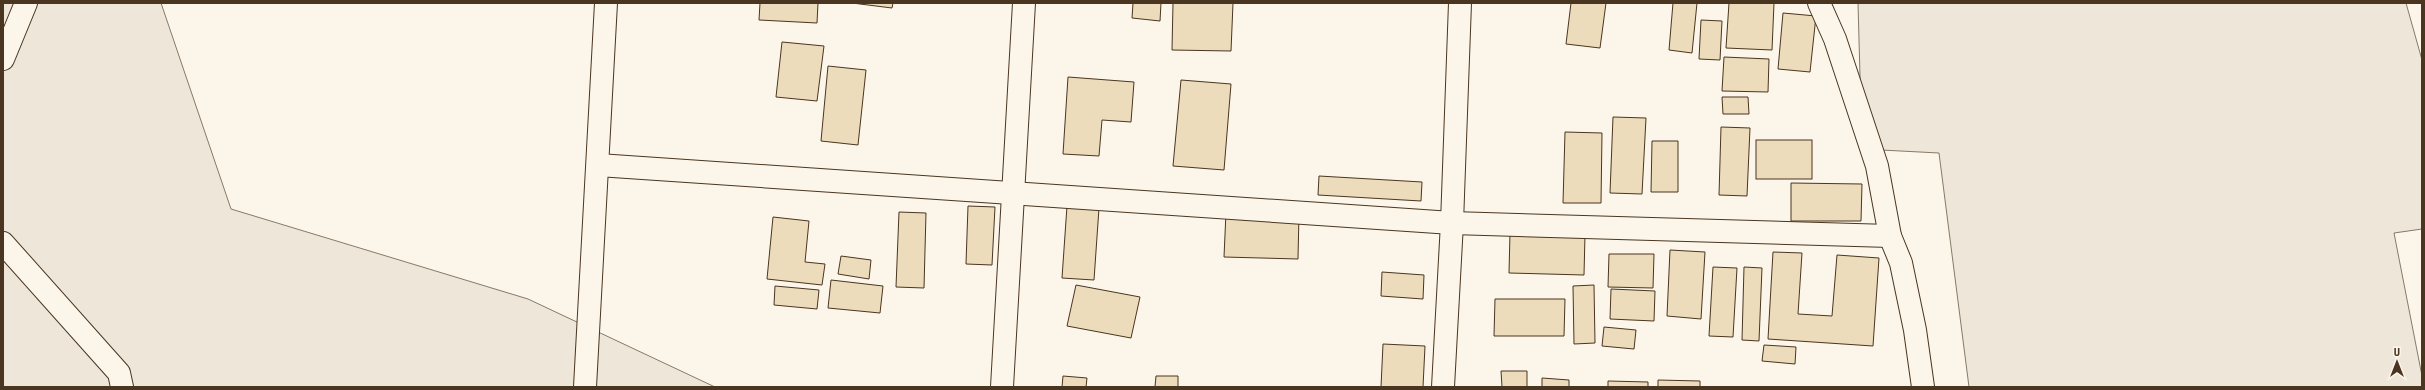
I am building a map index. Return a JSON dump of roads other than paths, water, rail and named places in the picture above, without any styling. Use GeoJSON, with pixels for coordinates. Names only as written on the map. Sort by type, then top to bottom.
{"type":"FeatureCollection","features":[{"type":"Feature","properties":{"kind":"street"},"geometry":{"type":"LineString","coordinates":[[3,60],[26,3]]}},
{"type":"Feature","properties":{"kind":"street"},"geometry":{"type":"LineString","coordinates":[[585,387],[606,3]]}},
{"type":"Feature","properties":{"kind":"street"},"geometry":{"type":"LineString","coordinates":[[1002,387],[1024,3]]}},
{"type":"Feature","properties":{"kind":"street"},"geometry":{"type":"LineString","coordinates":[[1443,387],[1452,223],[1460,3]]}},
{"type":"Feature","properties":{"kind":"street"},"geometry":{"type":"LineString","coordinates":[[1819,3],[1835,39],[1877,166],[1890,236],[1902,263],[1915,330],[1923,387]]}},
{"type":"Feature","properties":{"kind":"street"},"geometry":{"type":"LineString","coordinates":[[598,164],[1452,223],[1890,236]]}},
{"type":"Feature","properties":{"kind":"street"},"geometry":{"type":"LineString","coordinates":[[3,243],[119,373],[122,387]]}}]}
